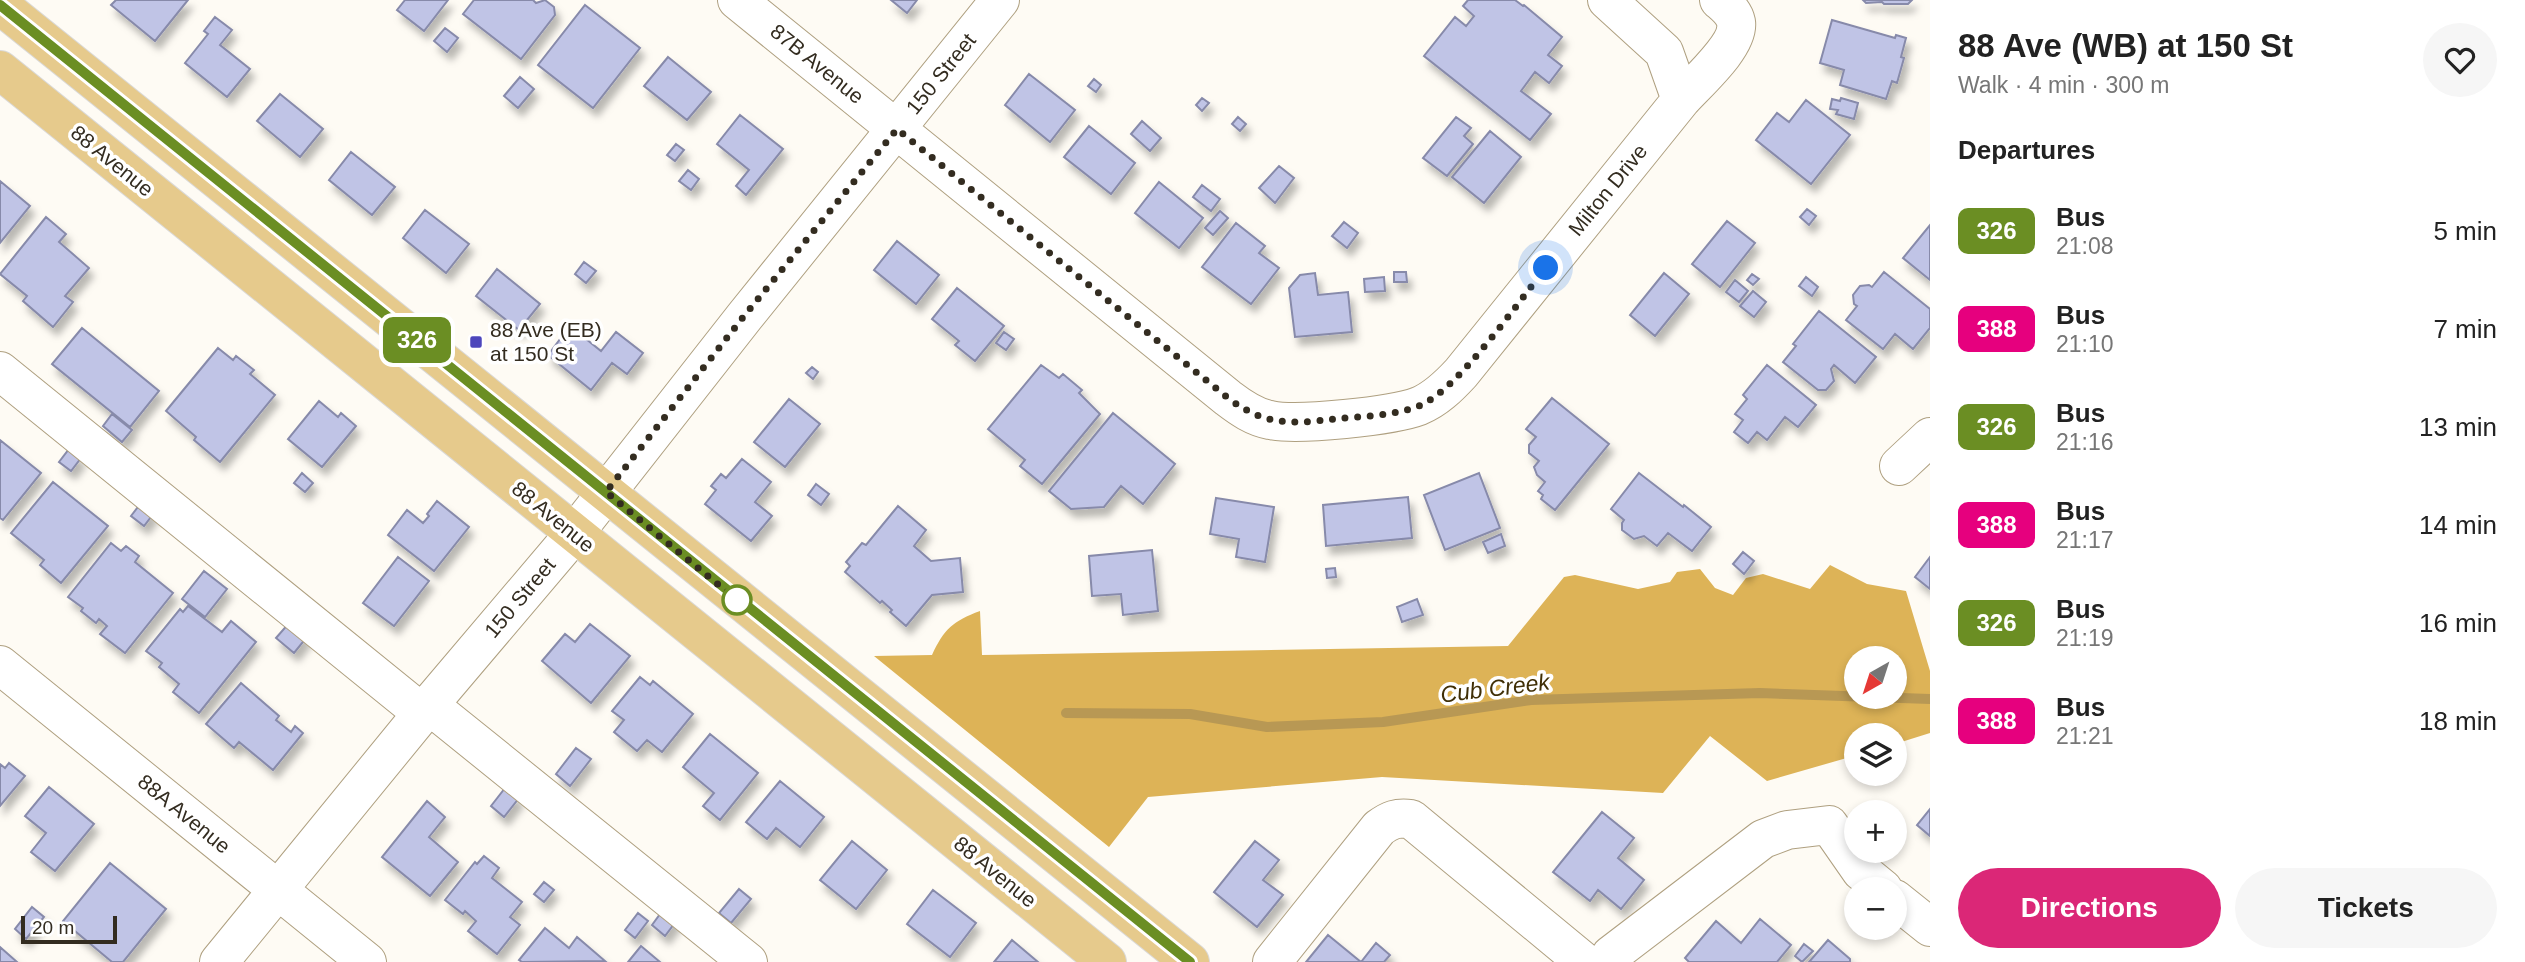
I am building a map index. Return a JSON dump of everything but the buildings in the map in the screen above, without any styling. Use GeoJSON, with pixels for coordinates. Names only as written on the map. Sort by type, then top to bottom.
{"type":"FeatureCollection","features":[{"type":"Feature","properties":{"kind":"main road"},"geometry":{"type":"LineString","coordinates":[[0,5],[792,645],[1190,962]]}},
{"type":"Feature","properties":{"kind":"main road","name":"88 Avenue"},"geometry":{"type":"LineString","coordinates":[[0,70],[1107,962]]}},
{"type":"Feature","properties":{"kind":"street","name":"87B Avenue"},"geometry":{"type":"LineString","coordinates":[[737,0],[897,129]]}},
{"type":"Feature","properties":{"kind":"street","name":"150 Street"},"geometry":{"type":"LineString","coordinates":[[219,962],[426,709],[575,534],[744,316],[1000,0]]}},
{"type":"Feature","properties":{"kind":"street"},"geometry":{"type":"LineString","coordinates":[[1606,0],[1664,52],[1681,100]]}},
{"type":"Feature","properties":{"kind":"street","name":"Milton Drive"},"geometry":{"type":"LineString","coordinates":[[897,129],[1228,398],[1259,417],[1289,423],[1409,409],[1432,400],[1461,373],[1681,100],[1718,59],[1733,37],[1735,20],[1719,0]]}},
{"type":"Feature","properties":{"kind":"street"},"geometry":{"type":"LineString","coordinates":[[0,371],[748,962]]}},
{"type":"Feature","properties":{"kind":"street"},"geometry":{"type":"LineString","coordinates":[[1899,466],[1930,437]]}},
{"type":"Feature","properties":{"kind":"street","name":"88A Avenue"},"geometry":{"type":"LineString","coordinates":[[0,665],[367,962]]}},
{"type":"Feature","properties":{"kind":"street"},"geometry":{"type":"LineString","coordinates":[[1272,962],[1379,828],[1390,820],[1400,818],[1411,819],[1598,958],[1763,839],[1787,830],[1829,825],[1861,871],[1868,877]]}},
{"type":"Feature","properties":{"kind":"street"},"geometry":{"type":"LineString","coordinates":[[1907,909],[1930,927]]}},
{"type":"Feature","properties":{"kind":"shaded area"},"geometry":{"type":"Polygon","coordinates":[[[1830,565],[1867,584],[1906,591],[1930,671],[1930,733],[1907,740],[1907,723],[1844,723],[1844,759],[1767,781],[1710,736],[1663,793],[1382,777],[1148,797],[1109,847],[874,656],[932,655],[950,627],[980,611],[982,655],[1508,646],[1564,577],[1575,575],[1638,589],[1670,582],[1677,572],[1700,569],[1715,588],[1733,595],[1746,578],[1763,574],[1810,589],[1830,565]]]}},
{"type":"Feature","properties":{"kind":"waterway","name":"Cub Creek"},"geometry":{"type":"LineString","coordinates":[[1066,713],[1190,714],[1267,727],[1383,722],[1531,700],[1760,693],[1930,699]]}},
{"type":"Feature","properties":{"kind":"bus line","name":"326"},"geometry":{"type":"LineString","coordinates":[[0,5],[792,645],[1190,962]]}},
{"type":"Feature","properties":{"kind":"place","name":"88 Ave (EB) at 150 St"},"geometry":{"type":"Point","coordinates":[476,342]}},
{"type":"Feature","properties":{"kind":"route"},"geometry":{"type":"LineString","coordinates":[[737,600],[606,492],[744,316],[897,129],[1228,398],[1248,412],[1272,421],[1305,422],[1397,412],[1432,400],[1461,373],[1546,268]]}}]}
